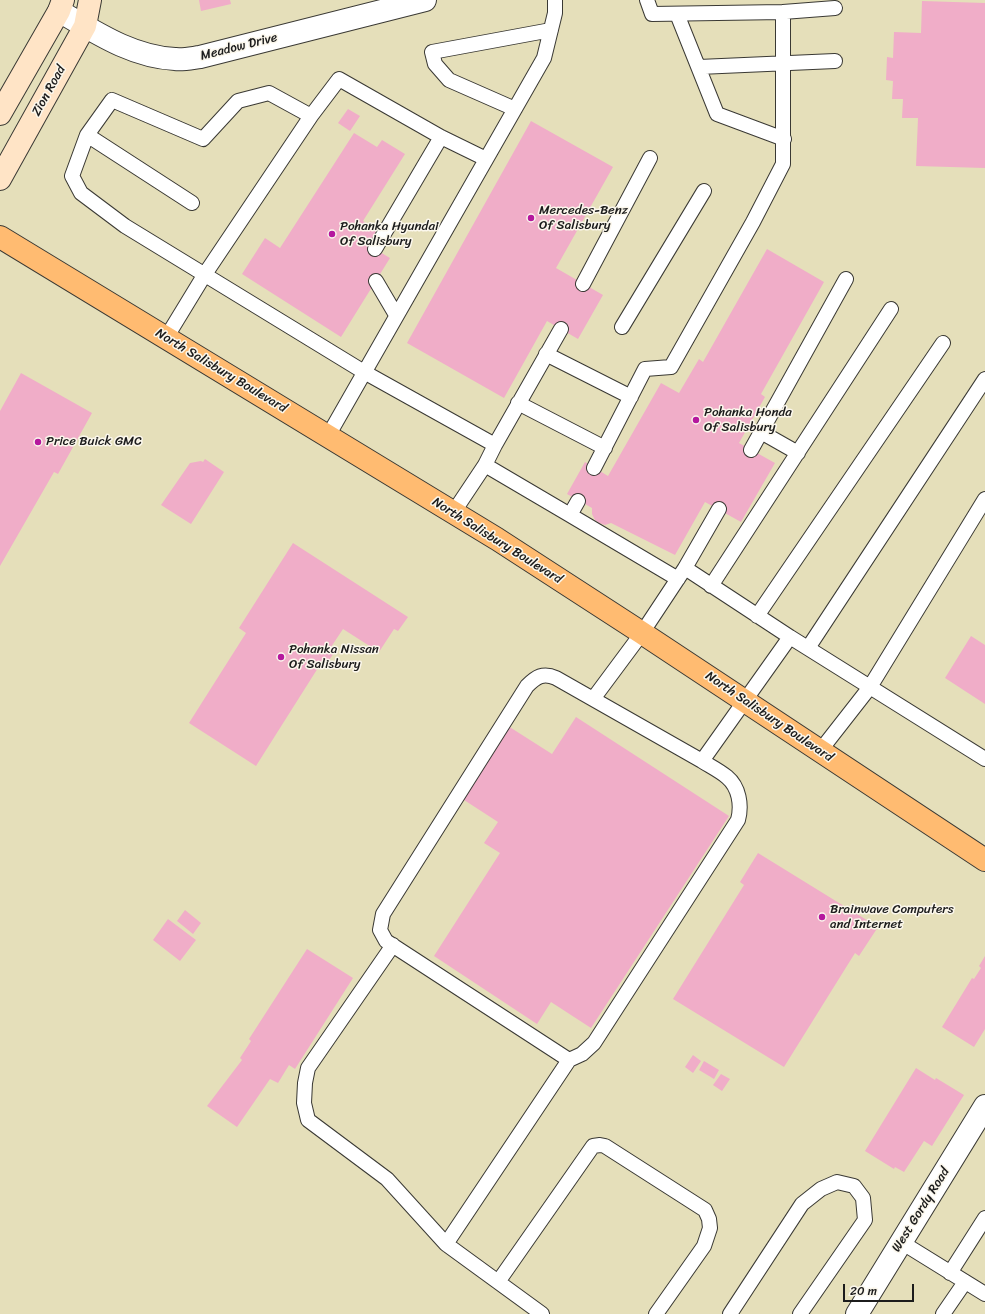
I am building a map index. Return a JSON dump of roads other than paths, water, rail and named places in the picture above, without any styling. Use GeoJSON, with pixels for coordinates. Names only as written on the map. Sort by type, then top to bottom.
{"type":"FeatureCollection","features":[{"type":"Feature","properties":{"kind":"main road","name":"Zion Road"},"geometry":{"type":"LineString","coordinates":[[0,179],[84,26],[90,0]]}},
{"type":"Feature","properties":{"kind":"main road"},"geometry":{"type":"LineString","coordinates":[[0,114],[61,6]]}},
{"type":"Feature","properties":{"kind":"main road","name":"North Salisbury Boulevard"},"geometry":{"type":"LineString","coordinates":[[0,237],[453,513],[642,633],[985,860]]}},
{"type":"Feature","properties":{"kind":"street","name":"Meadow Drive"},"geometry":{"type":"LineString","coordinates":[[61,6],[84,26],[119,45],[145,55],[176,59],[200,57],[425,0]]}},
{"type":"Feature","properties":{"kind":"street","name":"West Gordy Road"},"geometry":{"type":"LineString","coordinates":[[857,1314],[985,1106]]}},
{"type":"Feature","properties":{"kind":"lane"},"geometry":{"type":"LineString","coordinates":[[328,436],[544,58],[555,13],[555,0]]}},
{"type":"Feature","properties":{"kind":"lane"},"geometry":{"type":"LineString","coordinates":[[647,0],[652,14],[783,12],[835,8]]}},
{"type":"Feature","properties":{"kind":"lane"},"geometry":{"type":"LineString","coordinates":[[594,468],[645,369],[671,368],[753,222],[783,164],[783,12]]}},
{"type":"Feature","properties":{"kind":"lane"},"geometry":{"type":"LineString","coordinates":[[677,14],[717,114],[784,139]]}},
{"type":"Feature","properties":{"kind":"lane"},"geometry":{"type":"LineString","coordinates":[[515,109],[449,80],[435,64],[432,52],[551,30]]}},
{"type":"Feature","properties":{"kind":"lane"},"geometry":{"type":"LineString","coordinates":[[699,67],[835,61]]}},
{"type":"Feature","properties":{"kind":"lane"},"geometry":{"type":"LineString","coordinates":[[166,338],[205,274],[311,116],[339,79],[441,137],[486,159]]}},
{"type":"Feature","properties":{"kind":"lane"},"geometry":{"type":"LineString","coordinates":[[311,116],[269,93],[238,101],[203,139],[112,100],[87,135],[72,176],[81,193],[125,226],[364,372],[495,445]]}},
{"type":"Feature","properties":{"kind":"lane"},"geometry":{"type":"LineString","coordinates":[[87,135],[192,203]]}},
{"type":"Feature","properties":{"kind":"lane"},"geometry":{"type":"LineString","coordinates":[[375,249],[441,137]]}},
{"type":"Feature","properties":{"kind":"lane"},"geometry":{"type":"LineString","coordinates":[[583,284],[650,158]]}},
{"type":"Feature","properties":{"kind":"lane"},"geometry":{"type":"LineString","coordinates":[[622,327],[704,191]]}},
{"type":"Feature","properties":{"kind":"lane"},"geometry":{"type":"LineString","coordinates":[[751,450],[846,279]]}},
{"type":"Feature","properties":{"kind":"lane"},"geometry":{"type":"LineString","coordinates":[[376,281],[396,315]]}},
{"type":"Feature","properties":{"kind":"lane"},"geometry":{"type":"LineString","coordinates":[[711,586],[891,308]]}},
{"type":"Feature","properties":{"kind":"lane"},"geometry":{"type":"LineString","coordinates":[[453,513],[485,465],[560,329]]}},
{"type":"Feature","properties":{"kind":"lane"},"geometry":{"type":"LineString","coordinates":[[758,616],[943,343]]}},
{"type":"Feature","properties":{"kind":"lane"},"geometry":{"type":"LineString","coordinates":[[546,354],[631,397]]}},
{"type":"Feature","properties":{"kind":"lane"},"geometry":{"type":"LineString","coordinates":[[808,648],[985,379]]}},
{"type":"Feature","properties":{"kind":"lane"},"geometry":{"type":"LineString","coordinates":[[518,403],[605,448]]}},
{"type":"Feature","properties":{"kind":"lane"},"geometry":{"type":"LineString","coordinates":[[761,432],[798,453]]}},
{"type":"Feature","properties":{"kind":"lane"},"geometry":{"type":"LineString","coordinates":[[485,465],[570,515],[681,574],[711,586],[985,759]]}},
{"type":"Feature","properties":{"kind":"lane"},"geometry":{"type":"LineString","coordinates":[[820,751],[870,687],[985,499]]}},
{"type":"Feature","properties":{"kind":"lane"},"geometry":{"type":"LineString","coordinates":[[570,515],[578,501]]}},
{"type":"Feature","properties":{"kind":"lane"},"geometry":{"type":"LineString","coordinates":[[593,699],[642,633],[681,574],[719,509]]}},
{"type":"Feature","properties":{"kind":"lane"},"geometry":{"type":"LineString","coordinates":[[702,761],[790,637]]}},
{"type":"Feature","properties":{"kind":"lane"},"geometry":{"type":"LineString","coordinates":[[446,1244],[569,1060],[582,1054],[594,1043],[738,820],[740,813],[740,804],[735,788],[727,777],[702,761],[550,675],[536,677],[527,686],[383,914],[380,930],[386,941],[569,1060]]}},
{"type":"Feature","properties":{"kind":"lane"},"geometry":{"type":"LineString","coordinates":[[393,945],[308,1068],[305,1083],[304,1103],[308,1120],[387,1179],[446,1244],[542,1314]]}},
{"type":"Feature","properties":{"kind":"lane"},"geometry":{"type":"LineString","coordinates":[[498,1282],[593,1146],[605,1146],[705,1210],[709,1219],[710,1228],[704,1246],[656,1314]]}},
{"type":"Feature","properties":{"kind":"lane"},"geometry":{"type":"LineString","coordinates":[[730,1314],[802,1204],[821,1190],[837,1182],[854,1186],[863,1198],[866,1220],[800,1314]]}},
{"type":"Feature","properties":{"kind":"lane"},"geometry":{"type":"LineString","coordinates":[[950,1273],[985,1218]]}},
{"type":"Feature","properties":{"kind":"lane"},"geometry":{"type":"LineString","coordinates":[[901,1242],[985,1294]]}},
{"type":"Feature","properties":{"kind":"lane"},"geometry":{"type":"LineString","coordinates":[[943,1314],[966,1282]]}},
{"type":"Feature","properties":{"kind":"place","name":"Mercedes-Benz Of Salisbury"},"geometry":{"type":"Point","coordinates":[531,218]}},
{"type":"Feature","properties":{"kind":"place","name":"Pohanka Hyundai Of Salisbury"},"geometry":{"type":"Point","coordinates":[332,234]}},
{"type":"Feature","properties":{"kind":"place","name":"Pohanka Honda Of Salisbury"},"geometry":{"type":"Point","coordinates":[696,420]}},
{"type":"Feature","properties":{"kind":"place","name":"Price Buick GMC"},"geometry":{"type":"Point","coordinates":[38,442]}},
{"type":"Feature","properties":{"kind":"place","name":"Pohanka Nissan Of Salisbury"},"geometry":{"type":"Point","coordinates":[281,657]}},
{"type":"Feature","properties":{"kind":"place","name":"Brainwave Computers and Internet"},"geometry":{"type":"Point","coordinates":[822,917]}}]}
